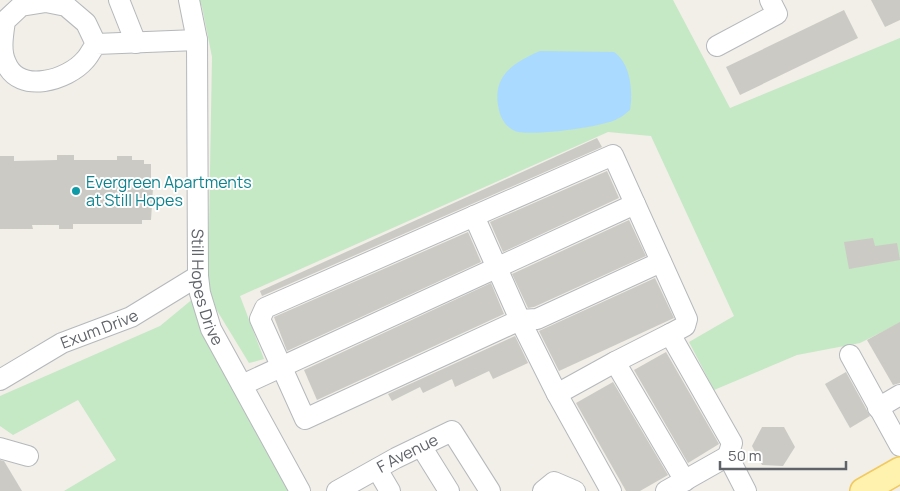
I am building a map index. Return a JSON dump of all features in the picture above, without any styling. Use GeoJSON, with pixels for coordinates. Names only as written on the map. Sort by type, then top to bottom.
{"type":"FeatureCollection","features":[{"type":"Feature","properties":{"kind":"main road"},"geometry":{"type":"LineString","coordinates":[[863,491],[900,470]]}},
{"type":"Feature","properties":{"kind":"street"},"geometry":{"type":"LineString","coordinates":[[119,0],[136,43]]}},
{"type":"Feature","properties":{"kind":"street","name":"Still Hopes Drive"},"geometry":{"type":"LineString","coordinates":[[189,0],[197,40],[198,276],[200,293],[211,330],[300,491]]}},
{"type":"Feature","properties":{"kind":"street"},"geometry":{"type":"LineString","coordinates":[[717,46],[777,14],[770,0]]}},
{"type":"Feature","properties":{"kind":"street"},"geometry":{"type":"LineString","coordinates":[[46,2],[66,6],[86,23],[96,44],[84,61],[61,78],[38,82],[20,79],[6,64],[2,43],[5,22],[22,6],[46,2]]}},
{"type":"Feature","properties":{"kind":"street"},"geometry":{"type":"LineString","coordinates":[[96,44],[197,40]]}},
{"type":"Feature","properties":{"kind":"street"},"geometry":{"type":"LineString","coordinates":[[557,394],[685,326],[687,318],[613,155],[265,308],[260,319],[305,419],[520,320],[537,319],[661,262]]}},
{"type":"Feature","properties":{"kind":"street"},"geometry":{"type":"LineString","coordinates":[[242,385],[635,204]]}},
{"type":"Feature","properties":{"kind":"street"},"geometry":{"type":"LineString","coordinates":[[474,216],[499,267],[520,320],[557,394],[611,491]]}},
{"type":"Feature","properties":{"kind":"street","name":"Exum Drive"},"geometry":{"type":"LineString","coordinates":[[0,380],[62,343],[131,317],[198,276]]}},
{"type":"Feature","properties":{"kind":"street"},"geometry":{"type":"LineString","coordinates":[[666,491],[728,456],[732,443],[670,334]]}},
{"type":"Feature","properties":{"kind":"street"},"geometry":{"type":"LineString","coordinates":[[850,355],[900,446]]}},
{"type":"Feature","properties":{"kind":"street"},"geometry":{"type":"LineString","coordinates":[[615,362],[685,481]]}},
{"type":"Feature","properties":{"kind":"street"},"geometry":{"type":"LineString","coordinates":[[878,408],[900,395]]}},
{"type":"Feature","properties":{"kind":"street","name":"F Avenue"},"geometry":{"type":"LineString","coordinates":[[347,489],[377,469],[452,431],[490,491]]}},
{"type":"Feature","properties":{"kind":"street"},"geometry":{"type":"LineString","coordinates":[[421,446],[449,491]]}},
{"type":"Feature","properties":{"kind":"street"},"geometry":{"type":"LineString","coordinates":[[0,448],[28,456]]}},
{"type":"Feature","properties":{"kind":"street"},"geometry":{"type":"LineString","coordinates":[[728,456],[746,491]]}},
{"type":"Feature","properties":{"kind":"street"},"geometry":{"type":"LineString","coordinates":[[377,469],[390,491]]}},
{"type":"Feature","properties":{"kind":"street"},"geometry":{"type":"LineString","coordinates":[[543,491],[554,482],[575,491]]}},
{"type":"Feature","properties":{"kind":"green space"},"geometry":{"type":"Polygon","coordinates":[[[199,0],[673,0],[730,108],[900,38],[900,323],[860,343],[797,355],[714,390],[689,342],[734,316],[651,136],[608,132],[240,296],[264,359],[249,363],[210,299],[205,270],[209,227],[212,57],[199,0]]]}},
{"type":"Feature","properties":{"kind":"green space"},"geometry":{"type":"Polygon","coordinates":[[[200,293],[300,491],[64,491],[116,460],[78,400],[13,435],[0,426],[0,396],[160,326],[200,293]]]}},
{"type":"Feature","properties":{"kind":"water"},"geometry":{"type":"Polygon","coordinates":[[[540,51],[614,52],[624,63],[630,78],[630,110],[621,117],[609,122],[582,128],[535,133],[515,131],[504,122],[500,113],[497,98],[498,88],[506,72],[521,60],[540,51]]]}},
{"type":"Feature","properties":{"kind":"building"},"geometry":{"type":"Polygon","coordinates":[[[871,0],[900,0],[900,20],[885,27],[871,0]]]}},
{"type":"Feature","properties":{"kind":"building"},"geometry":{"type":"Polygon","coordinates":[[[844,10],[858,38],[740,95],[726,67],[844,10]]]}},
{"type":"Feature","properties":{"kind":"building"},"geometry":{"type":"Polygon","coordinates":[[[597,138],[602,147],[262,296],[260,291],[597,138]]]}},
{"type":"Feature","properties":{"kind":"building","name":"Evergreen Apartments at Still Hopes"},"geometry":{"type":"Polygon","coordinates":[[[57,155],[74,155],[74,160],[117,160],[117,156],[132,156],[132,160],[144,160],[144,164],[151,164],[151,186],[153,188],[151,220],[142,220],[142,224],[73,224],[73,229],[59,229],[59,225],[32,225],[33,229],[0,229],[0,156],[14,156],[14,161],[57,160],[57,155]]]}},
{"type":"Feature","properties":{"kind":"building"},"geometry":{"type":"Polygon","coordinates":[[[607,171],[619,198],[503,252],[490,222],[607,171]]]}},
{"type":"Feature","properties":{"kind":"building"},"geometry":{"type":"Polygon","coordinates":[[[629,220],[646,256],[534,307],[528,308],[512,274],[629,220]]]}},
{"type":"Feature","properties":{"kind":"building"},"geometry":{"type":"Polygon","coordinates":[[[468,232],[481,262],[287,351],[274,317],[468,232]]]}},
{"type":"Feature","properties":{"kind":"building"},"geometry":{"type":"Polygon","coordinates":[[[873,238],[875,246],[897,243],[900,260],[849,269],[844,242],[873,238]]]}},
{"type":"Feature","properties":{"kind":"building"},"geometry":{"type":"Polygon","coordinates":[[[655,278],[674,318],[559,371],[539,331],[655,278]]]}},
{"type":"Feature","properties":{"kind":"building"},"geometry":{"type":"Polygon","coordinates":[[[491,283],[504,314],[317,400],[304,370],[491,283]]]}},
{"type":"Feature","properties":{"kind":"building"},"geometry":{"type":"Polygon","coordinates":[[[900,322],[900,383],[893,385],[867,340],[900,322]]]}},
{"type":"Feature","properties":{"kind":"building"},"geometry":{"type":"Polygon","coordinates":[[[515,336],[528,363],[493,379],[489,371],[455,387],[452,379],[423,393],[420,387],[392,401],[388,394],[515,336]]]}},
{"type":"Feature","properties":{"kind":"building"},"geometry":{"type":"Polygon","coordinates":[[[666,352],[719,444],[688,463],[634,370],[666,352]]]}},
{"type":"Feature","properties":{"kind":"building"},"geometry":{"type":"Polygon","coordinates":[[[846,372],[870,416],[850,428],[825,384],[846,372]]]}},
{"type":"Feature","properties":{"kind":"building"},"geometry":{"type":"Polygon","coordinates":[[[613,382],[668,475],[640,491],[626,491],[576,403],[613,382]]]}},
{"type":"Feature","properties":{"kind":"building"},"geometry":{"type":"Polygon","coordinates":[[[762,427],[784,427],[795,447],[783,466],[762,465],[752,446],[762,427]]]}},
{"type":"Feature","properties":{"kind":"building"},"geometry":{"type":"Polygon","coordinates":[[[0,460],[4,461],[22,491],[0,491],[0,460]]]}},
{"type":"Feature","properties":{"kind":"place","name":"Evergreen Apartments at Still Hopes"},"geometry":{"type":"Point","coordinates":[76,191]}}]}
